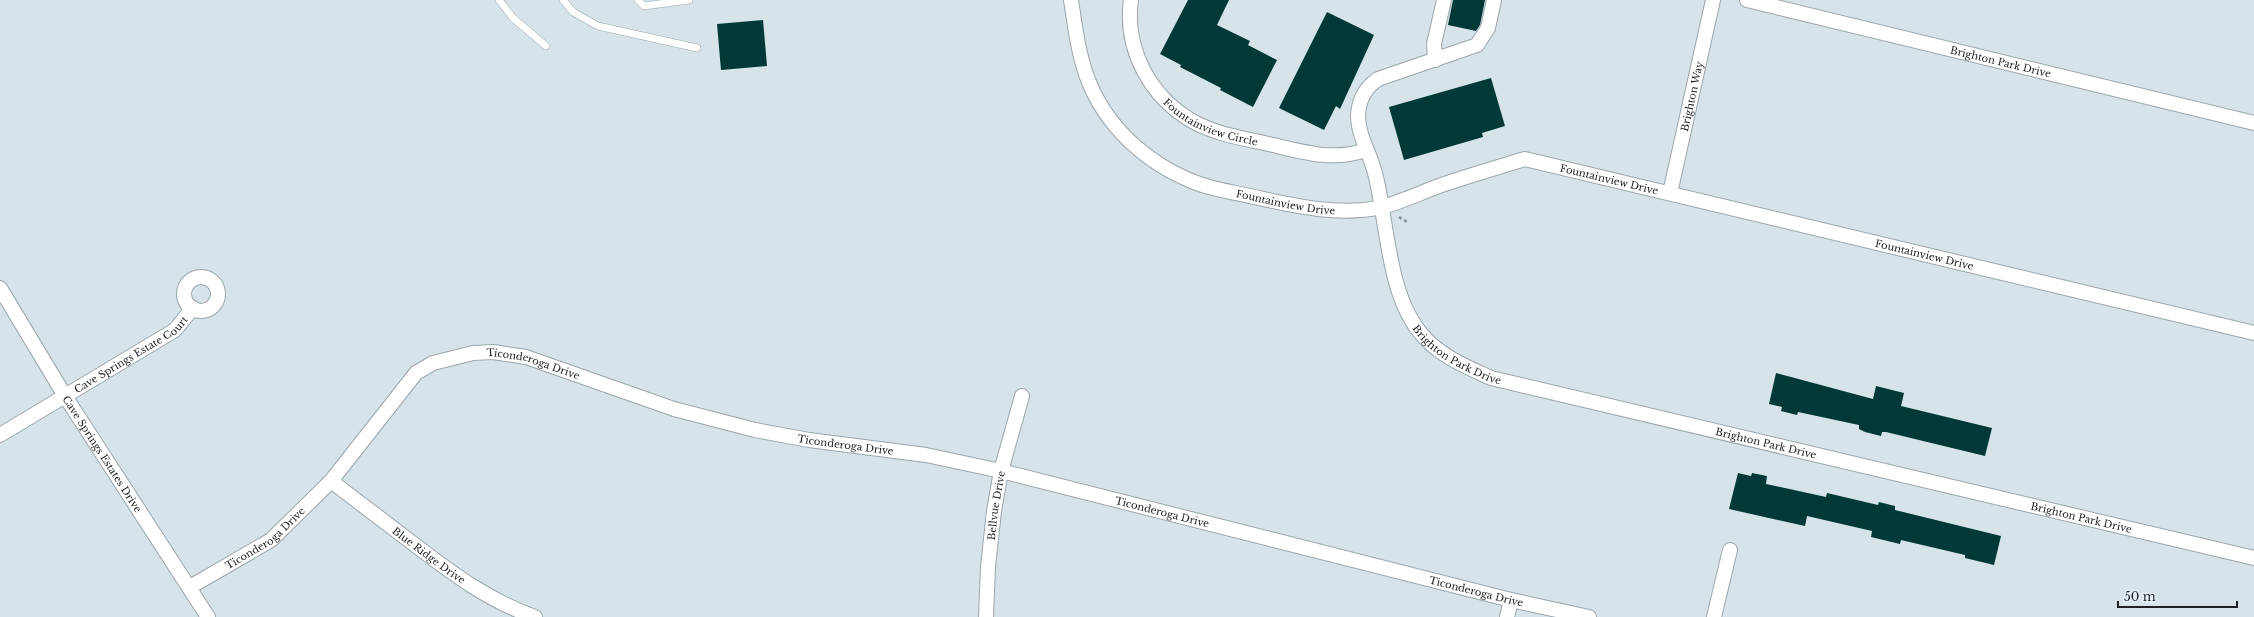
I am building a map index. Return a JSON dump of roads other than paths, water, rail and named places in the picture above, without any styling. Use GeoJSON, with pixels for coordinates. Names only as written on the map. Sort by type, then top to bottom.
{"type":"FeatureCollection","features":[{"type":"Feature","properties":{"kind":"street","name":"Fountainview Drive"},"geometry":{"type":"LineString","coordinates":[[1071,0],[1079,50],[1087,77],[1097,99],[1118,129],[1155,162],[1172,172],[1196,182],[1300,208],[1322,210],[1382,207],[1440,185],[1525,159],[2254,333]]}},
{"type":"Feature","properties":{"kind":"street","name":"Fountainview Circle"},"geometry":{"type":"LineString","coordinates":[[1131,0],[1129,16],[1136,55],[1144,72],[1156,90],[1182,114],[1209,129],[1298,151],[1338,157],[1349,156],[1366,150]]}},
{"type":"Feature","properties":{"kind":"street"},"geometry":{"type":"LineString","coordinates":[[1435,60],[1434,44],[1444,0]]}},
{"type":"Feature","properties":{"kind":"street"},"geometry":{"type":"LineString","coordinates":[[1382,207],[1375,172],[1366,150],[1359,126],[1358,113],[1362,96],[1366,88],[1378,79],[1477,45],[1483,38],[1488,28],[1494,0]]}},
{"type":"Feature","properties":{"kind":"street","name":"Brighton Way"},"geometry":{"type":"LineString","coordinates":[[1670,193],[1713,0]]}},
{"type":"Feature","properties":{"kind":"street","name":"Brighton Park Drive"},"geometry":{"type":"LineString","coordinates":[[1747,0],[2254,123]]}},
{"type":"Feature","properties":{"kind":"street","name":"Brighton Park Drive"},"geometry":{"type":"LineString","coordinates":[[1382,207],[1394,271],[1404,307],[1423,337],[1446,356],[1491,378],[2254,558]]}},
{"type":"Feature","properties":{"kind":"street","name":"Cave Springs Estates Drive"},"geometry":{"type":"LineString","coordinates":[[0,288],[65,396],[208,617]]}},
{"type":"Feature","properties":{"kind":"street","name":"Cave Springs Estate Court"},"geometry":{"type":"LineString","coordinates":[[0,435],[175,330],[192,308]]}},
{"type":"Feature","properties":{"kind":"street","name":"Ticonderoga Drive"},"geometry":{"type":"LineString","coordinates":[[190,587],[271,540],[331,481],[416,373],[433,363],[473,353],[493,352],[526,357],[674,409],[755,430],[809,440],[926,455],[1001,472],[1511,600],[1589,617]]}},
{"type":"Feature","properties":{"kind":"street","name":"Bellvue Drive"},"geometry":{"type":"LineString","coordinates":[[986,617],[988,568],[994,510],[1001,472],[1022,396]]}},
{"type":"Feature","properties":{"kind":"street","name":"Blue Ridge Drive"},"geometry":{"type":"LineString","coordinates":[[331,481],[449,571],[488,597],[512,609],[534,617]]}},
{"type":"Feature","properties":{"kind":"street"},"geometry":{"type":"LineString","coordinates":[[1714,617],[1730,550]]}},
{"type":"Feature","properties":{"kind":"street"},"geometry":{"type":"LineString","coordinates":[[1507,617],[1511,600]]}},
{"type":"Feature","properties":{"kind":"lane"},"geometry":{"type":"LineString","coordinates":[[499,0],[513,18],[546,46]]}},
{"type":"Feature","properties":{"kind":"lane"},"geometry":{"type":"LineString","coordinates":[[563,0],[572,12],[598,26],[697,48]]}},
{"type":"Feature","properties":{"kind":"lane"},"geometry":{"type":"LineString","coordinates":[[638,0],[644,6],[689,0]]}}]}
